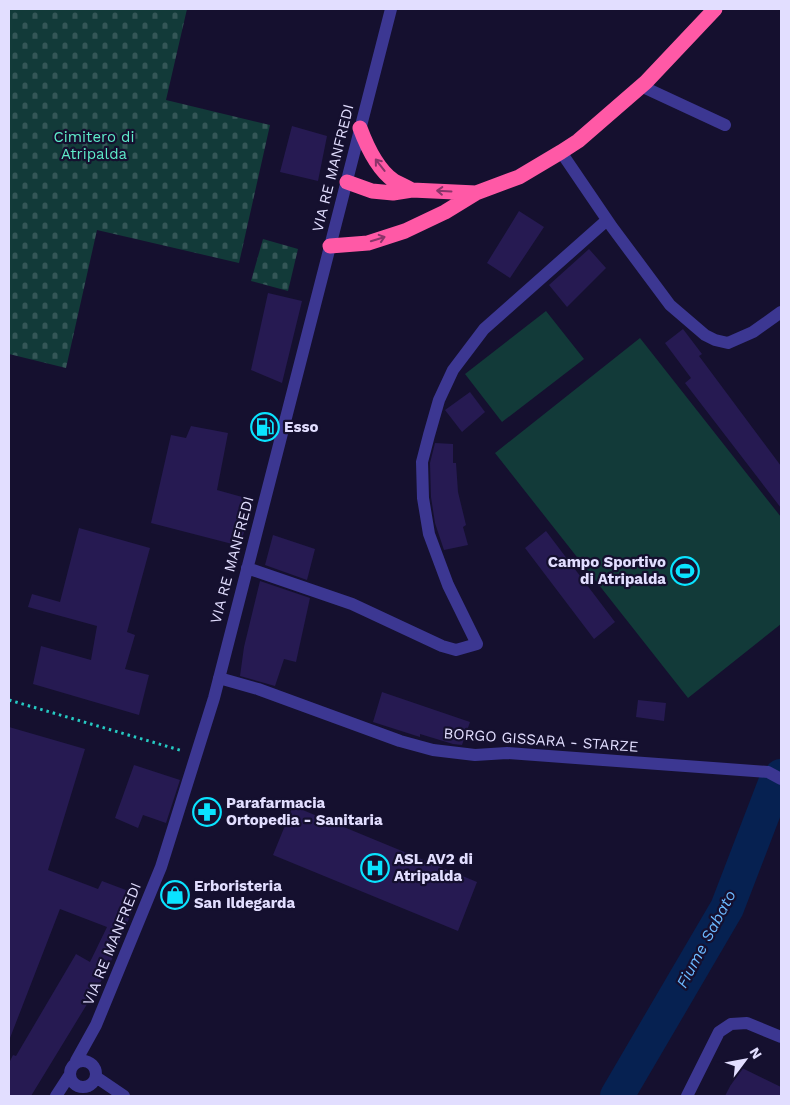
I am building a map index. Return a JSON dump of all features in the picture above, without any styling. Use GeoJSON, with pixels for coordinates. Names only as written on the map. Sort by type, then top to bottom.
{"type":"FeatureCollection","features":[{"type":"Feature","properties":{"kind":"highway"},"geometry":{"type":"LineString","coordinates":[[330,246],[368,243],[405,231],[445,212],[476,192],[519,177],[561,152],[578,141],[641,86],[715,9]]}},
{"type":"Feature","properties":{"kind":"highway"},"geometry":{"type":"LineString","coordinates":[[360,128],[378,164],[393,180],[412,190]]}},
{"type":"Feature","properties":{"kind":"highway"},"geometry":{"type":"LineString","coordinates":[[347,182],[372,191],[393,193],[412,190],[476,192]]}},
{"type":"Feature","properties":{"kind":"street","name":"VIA RE MANFREDI"},"geometry":{"type":"LineString","coordinates":[[76,1061],[96,1025],[161,868],[219,678],[390,9]]}},
{"type":"Feature","properties":{"kind":"street"},"geometry":{"type":"LineString","coordinates":[[641,86],[725,125]]}},
{"type":"Feature","properties":{"kind":"street"},"geometry":{"type":"LineString","coordinates":[[561,152],[607,220],[670,305],[705,335],[715,340],[728,342],[753,332],[781,312]]}},
{"type":"Feature","properties":{"kind":"street"},"geometry":{"type":"LineString","coordinates":[[247,568],[352,604],[442,646],[456,650],[477,644],[448,585],[429,534],[423,498],[422,462],[431,426],[439,400],[453,370],[484,329],[607,220]]}},
{"type":"Feature","properties":{"kind":"street","name":"BORGO GISSARA - STARZE"},"geometry":{"type":"LineString","coordinates":[[219,678],[258,689],[400,741],[433,750],[475,755],[506,753],[768,772],[781,779]]}},
{"type":"Feature","properties":{"kind":"street"},"geometry":{"type":"LineString","coordinates":[[687,1096],[719,1032],[731,1024],[747,1023],[781,1037]]}},
{"type":"Feature","properties":{"kind":"street","name":"VIA RE MANFREDI"},"geometry":{"type":"LineString","coordinates":[[90,1062],[96,1025]]}},
{"type":"Feature","properties":{"kind":"street"},"geometry":{"type":"LineString","coordinates":[[56,1096],[69,1076],[70,1068],[76,1061],[85,1060],[90,1062],[95,1068],[91,1082],[71,1096]]}},
{"type":"Feature","properties":{"kind":"street"},"geometry":{"type":"LineString","coordinates":[[69,1076],[77,1086],[91,1082],[122,1096]]}},
{"type":"Feature","properties":{"kind":"path"},"geometry":{"type":"LineString","coordinates":[[9,700],[196,755]]}},
{"type":"Feature","properties":{"kind":"green space","name":"Cimitero di Atripalda"},"geometry":{"type":"Polygon","coordinates":[[[9,9],[187,9],[166,100],[270,125],[239,263],[97,230],[66,368],[9,354],[9,9]]]}},
{"type":"Feature","properties":{"kind":"green space"},"geometry":{"type":"Polygon","coordinates":[[[263,239],[298,249],[288,291],[251,281],[263,239]]]}},
{"type":"Feature","properties":{"kind":"green space"},"geometry":{"type":"Polygon","coordinates":[[[546,311],[584,359],[502,422],[465,374],[546,311]]]}},
{"type":"Feature","properties":{"kind":"green space","name":"Campo Sportivo di Atripalda"},"geometry":{"type":"Polygon","coordinates":[[[640,338],[781,517],[781,624],[688,698],[495,453],[640,338]]]}},
{"type":"Feature","properties":{"kind":"building"},"geometry":{"type":"Polygon","coordinates":[[[292,126],[327,136],[318,181],[280,172],[292,126]]]}},
{"type":"Feature","properties":{"kind":"building"},"geometry":{"type":"Polygon","coordinates":[[[519,211],[544,227],[510,278],[487,263],[519,211]]]}},
{"type":"Feature","properties":{"kind":"building"},"geometry":{"type":"Polygon","coordinates":[[[589,249],[606,268],[567,307],[549,285],[589,249]]]}},
{"type":"Feature","properties":{"kind":"building"},"geometry":{"type":"Polygon","coordinates":[[[268,293],[302,301],[282,383],[251,370],[268,293]]]}},
{"type":"Feature","properties":{"kind":"building"},"geometry":{"type":"Polygon","coordinates":[[[683,329],[702,354],[699,356],[781,466],[781,508],[685,383],[691,378],[665,343],[683,329]]]}},
{"type":"Feature","properties":{"kind":"building"},"geometry":{"type":"Polygon","coordinates":[[[470,392],[485,412],[462,432],[445,410],[470,392]]]}},
{"type":"Feature","properties":{"kind":"building"},"geometry":{"type":"Polygon","coordinates":[[[191,426],[228,433],[217,490],[253,500],[240,546],[151,523],[171,435],[186,438],[191,426]]]}},
{"type":"Feature","properties":{"kind":"building"},"geometry":{"type":"Polygon","coordinates":[[[435,443],[453,444],[453,463],[456,463],[458,492],[466,525],[463,527],[468,545],[444,550],[435,523],[431,497],[430,463],[435,443]]]}},
{"type":"Feature","properties":{"kind":"building"},"geometry":{"type":"Polygon","coordinates":[[[79,528],[150,548],[127,632],[135,635],[125,669],[149,675],[139,715],[33,684],[41,646],[91,660],[97,626],[28,607],[32,594],[60,602],[79,528]]]}},
{"type":"Feature","properties":{"kind":"building"},"geometry":{"type":"Polygon","coordinates":[[[546,531],[615,622],[594,639],[525,548],[546,531]]]}},
{"type":"Feature","properties":{"kind":"building"},"geometry":{"type":"Polygon","coordinates":[[[273,535],[315,549],[307,580],[265,565],[273,535]]]}},
{"type":"Feature","properties":{"kind":"building"},"geometry":{"type":"Polygon","coordinates":[[[260,581],[310,598],[296,662],[284,659],[275,686],[240,676],[244,647],[260,581]]]}},
{"type":"Feature","properties":{"kind":"building"},"geometry":{"type":"Polygon","coordinates":[[[382,692],[470,722],[462,745],[420,734],[420,737],[373,722],[382,692]]]}},
{"type":"Feature","properties":{"kind":"building"},"geometry":{"type":"Polygon","coordinates":[[[638,700],[666,703],[664,721],[636,717],[638,700]]]}},
{"type":"Feature","properties":{"kind":"building"},"geometry":{"type":"Polygon","coordinates":[[[9,727],[85,749],[48,870],[98,889],[102,881],[139,895],[106,973],[31,1096],[9,1096],[9,1063],[13,1055],[16,1056],[76,954],[90,962],[107,927],[60,909],[9,1038],[9,727]]]}},
{"type":"Feature","properties":{"kind":"building"},"geometry":{"type":"Polygon","coordinates":[[[134,765],[180,780],[166,823],[143,815],[138,828],[115,818],[134,765]]]}},
{"type":"Feature","properties":{"kind":"building","name":"ASL AV2 di Atripalda"},"geometry":{"type":"Polygon","coordinates":[[[293,806],[477,882],[458,931],[273,855],[293,806]]]}},
{"type":"Feature","properties":{"kind":"building"},"geometry":{"type":"Polygon","coordinates":[[[740,1067],[781,1087],[781,1096],[725,1096],[740,1067]]]}},
{"type":"Feature","properties":{"kind":"waterway","name":"Fiume Sabato"},"geometry":{"type":"LineString","coordinates":[[617,1096],[727,908],[775,783],[781,776]]}},
{"type":"Feature","properties":{"kind":"place","name":"Esso"},"geometry":{"type":"Point","coordinates":[265,427]}},
{"type":"Feature","properties":{"kind":"place","name":"Campo Sportivo di Atripalda"},"geometry":{"type":"Point","coordinates":[685,571]}},
{"type":"Feature","properties":{"kind":"place","name":"Parafarmacia Ortopedia - Sanitaria"},"geometry":{"type":"Point","coordinates":[207,812]}},
{"type":"Feature","properties":{"kind":"place","name":"ASL AV2 di Atripalda"},"geometry":{"type":"Point","coordinates":[375,868]}},
{"type":"Feature","properties":{"kind":"place","name":"Erboristeria San Ildegarda"},"geometry":{"type":"Point","coordinates":[175,895]}}]}
